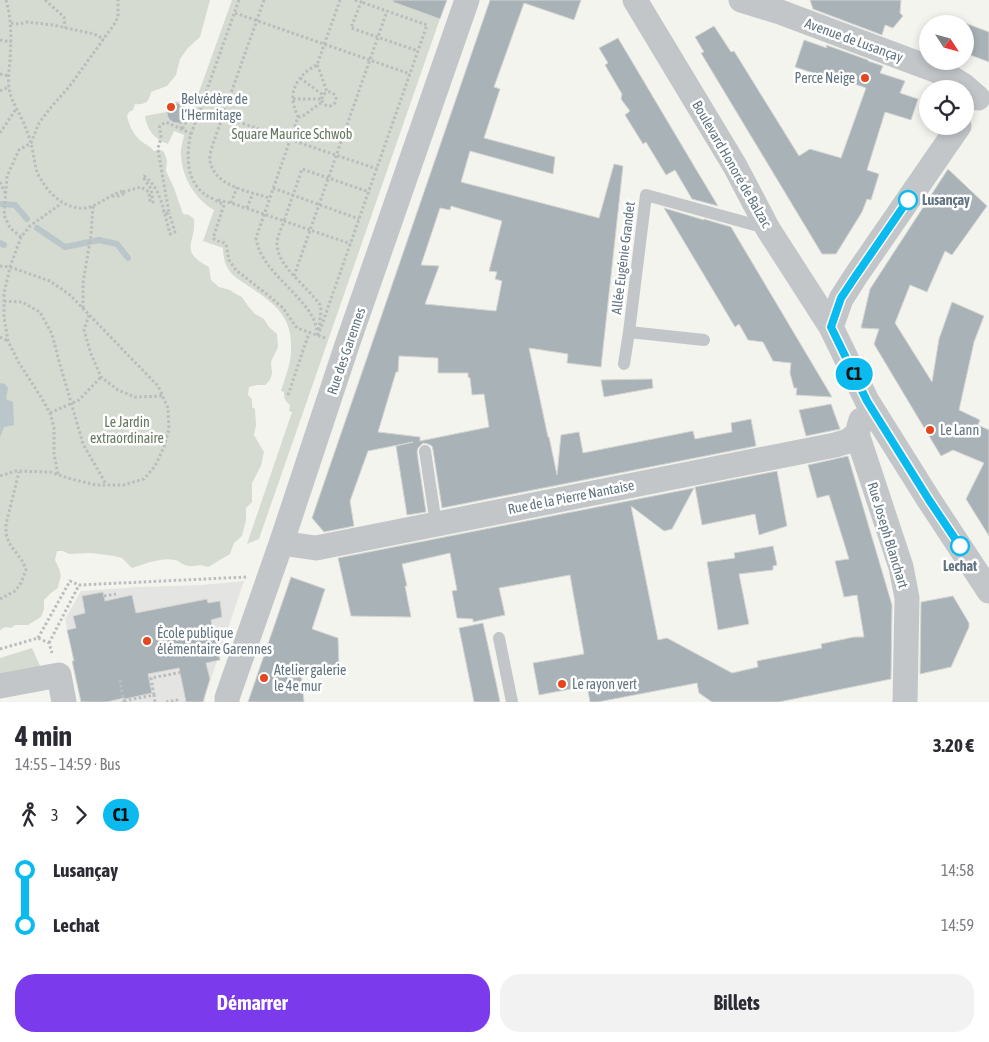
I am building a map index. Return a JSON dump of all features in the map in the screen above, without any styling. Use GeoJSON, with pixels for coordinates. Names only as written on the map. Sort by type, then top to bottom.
{"type":"FeatureCollection","features":[{"type":"Feature","properties":{"kind":"street","name":"Rue des Garennes"},"geometry":{"type":"LineString","coordinates":[[227,702],[226,698],[282,542],[347,346],[467,0]]}},
{"type":"Feature","properties":{"kind":"street","name":"Boulevard Honoré de Balzac"},"geometry":{"type":"LineString","coordinates":[[634,0],[735,166],[768,229],[831,327],[867,401],[929,500],[986,579]]}},
{"type":"Feature","properties":{"kind":"street","name":"Avenue de Lusançay"},"geometry":{"type":"LineString","coordinates":[[741,0],[782,6],[944,73],[963,85],[977,99]]}},
{"type":"Feature","properties":{"kind":"street"},"geometry":{"type":"LineString","coordinates":[[831,327],[841,298],[953,135]]}},
{"type":"Feature","properties":{"kind":"street"},"geometry":{"type":"LineString","coordinates":[[857,434],[867,401]]}},
{"type":"Feature","properties":{"kind":"street","name":"Rue de la Pierre Nantaise"},"geometry":{"type":"LineString","coordinates":[[282,542],[316,548],[834,445],[848,441],[857,434]]}},
{"type":"Feature","properties":{"kind":"street","name":"Rue Joseph Blanchart"},"geometry":{"type":"LineString","coordinates":[[857,434],[901,567],[907,598],[905,702]]}},
{"type":"Feature","properties":{"kind":"street"},"geometry":{"type":"LineString","coordinates":[[0,686],[59,675],[64,702]]}},
{"type":"Feature","properties":{"kind":"lane","name":"Allée Eugénie Grandet"},"geometry":{"type":"LineString","coordinates":[[624,364],[646,196],[768,229]]}},
{"type":"Feature","properties":{"kind":"lane","name":"Allée Eugénie Grandet"},"geometry":{"type":"LineString","coordinates":[[629,332],[704,340]]}},
{"type":"Feature","properties":{"kind":"lane"},"geometry":{"type":"LineString","coordinates":[[426,451],[436,524]]}},
{"type":"Feature","properties":{"kind":"lane"},"geometry":{"type":"LineString","coordinates":[[499,638],[512,702]]}},
{"type":"Feature","properties":{"kind":"path"},"geometry":{"type":"LineString","coordinates":[[6,0],[11,24],[9,87],[13,104],[23,121],[31,142],[34,164],[43,184],[62,203],[79,208],[93,206],[112,196],[118,196],[124,194],[123,192],[141,187],[149,192],[150,202],[153,202],[152,192],[144,176],[158,192],[165,214],[169,213]]}},
{"type":"Feature","properties":{"kind":"path"},"geometry":{"type":"LineString","coordinates":[[45,0],[64,17],[65,28]]}},
{"type":"Feature","properties":{"kind":"path"},"geometry":{"type":"LineString","coordinates":[[21,237],[10,228],[4,215],[7,176],[19,150],[31,142],[39,123],[69,87],[118,17],[118,0]]}},
{"type":"Feature","properties":{"kind":"path"},"geometry":{"type":"LineString","coordinates":[[239,0],[192,134],[188,156],[191,176],[206,195],[217,200],[231,203],[351,244]]}},
{"type":"Feature","properties":{"kind":"path"},"geometry":{"type":"LineString","coordinates":[[264,0],[222,117],[210,160],[216,173],[222,180],[236,187],[269,198]]}},
{"type":"Feature","properties":{"kind":"path"},"geometry":{"type":"LineString","coordinates":[[327,92],[317,65],[340,0]]}},
{"type":"Feature","properties":{"kind":"path"},"geometry":{"type":"LineString","coordinates":[[318,336],[427,25],[356,0]]}},
{"type":"Feature","properties":{"kind":"path"},"geometry":{"type":"LineString","coordinates":[[361,2],[351,28],[418,51]]}},
{"type":"Feature","properties":{"kind":"path"},"geometry":{"type":"LineString","coordinates":[[294,276],[387,11]]}},
{"type":"Feature","properties":{"kind":"path"},"geometry":{"type":"LineString","coordinates":[[235,13],[410,74]]}},
{"type":"Feature","properties":{"kind":"path"},"geometry":{"type":"LineString","coordinates":[[11,24],[27,22],[53,25],[94,34],[104,39]]}},
{"type":"Feature","properties":{"kind":"path"},"geometry":{"type":"LineString","coordinates":[[0,40],[11,42]]}},
{"type":"Feature","properties":{"kind":"path"},"geometry":{"type":"LineString","coordinates":[[317,65],[312,67],[296,84],[293,99],[298,117],[256,238],[260,251],[272,268],[312,316],[318,336]]}},
{"type":"Feature","properties":{"kind":"path"},"geometry":{"type":"LineString","coordinates":[[0,74],[9,76]]}},
{"type":"Feature","properties":{"kind":"path"},"geometry":{"type":"LineString","coordinates":[[300,78],[322,99],[325,105],[330,106],[335,102],[336,98],[334,94],[327,92]]}},
{"type":"Feature","properties":{"kind":"path"},"geometry":{"type":"LineString","coordinates":[[0,91],[9,87]]}},
{"type":"Feature","properties":{"kind":"path"},"geometry":{"type":"LineString","coordinates":[[298,117],[303,116],[327,92]]}},
{"type":"Feature","properties":{"kind":"path"},"geometry":{"type":"LineString","coordinates":[[293,99],[322,99]]}},
{"type":"Feature","properties":{"kind":"path"},"geometry":{"type":"LineString","coordinates":[[171,107],[175,110],[181,105],[187,107],[188,115],[182,130]]}},
{"type":"Feature","properties":{"kind":"path"},"geometry":{"type":"LineString","coordinates":[[0,132],[16,109]]}},
{"type":"Feature","properties":{"kind":"path"},"geometry":{"type":"LineString","coordinates":[[200,110],[377,169]]}},
{"type":"Feature","properties":{"kind":"path"},"geometry":{"type":"LineString","coordinates":[[162,211],[164,210],[170,234],[175,232],[169,213],[158,150],[161,136],[160,126],[166,122],[192,134]]}},
{"type":"Feature","properties":{"kind":"path"},"geometry":{"type":"LineString","coordinates":[[180,122],[182,130]]}},
{"type":"Feature","properties":{"kind":"path"},"geometry":{"type":"LineString","coordinates":[[318,336],[321,308],[283,260],[278,247],[278,237],[302,169],[368,192]]}},
{"type":"Feature","properties":{"kind":"path"},"geometry":{"type":"LineString","coordinates":[[0,182],[6,193]]}},
{"type":"Feature","properties":{"kind":"path"},"geometry":{"type":"LineString","coordinates":[[231,203],[236,187]]}},
{"type":"Feature","properties":{"kind":"path"},"geometry":{"type":"LineString","coordinates":[[273,188],[359,219]]}},
{"type":"Feature","properties":{"kind":"path"},"geometry":{"type":"LineString","coordinates":[[247,209],[253,192]]}},
{"type":"Feature","properties":{"kind":"path"},"geometry":{"type":"LineString","coordinates":[[217,200],[224,206],[213,238],[226,244],[231,265],[283,308],[297,328],[347,346]]}},
{"type":"Feature","properties":{"kind":"path"},"geometry":{"type":"LineString","coordinates":[[58,474],[54,454],[54,427],[50,413],[19,363],[8,341],[4,317],[4,293],[10,266],[21,237],[30,226],[62,203]]}},
{"type":"Feature","properties":{"kind":"path"},"geometry":{"type":"LineString","coordinates":[[84,308],[83,283],[91,235],[93,206]]}},
{"type":"Feature","properties":{"kind":"path"},"geometry":{"type":"LineString","coordinates":[[0,266],[10,266],[50,281],[84,308],[158,386],[168,408],[169,429],[164,447],[155,466],[144,479],[123,485],[96,485],[50,472],[19,472],[0,476]]}},
{"type":"Feature","properties":{"kind":"path"},"geometry":{"type":"LineString","coordinates":[[4,301],[22,302],[40,312],[52,334],[83,444],[106,484]]}},
{"type":"Feature","properties":{"kind":"path"},"geometry":{"type":"LineString","coordinates":[[89,315],[84,330],[90,354],[101,377],[118,390],[135,397],[162,396]]}},
{"type":"Feature","properties":{"kind":"path"},"geometry":{"type":"LineString","coordinates":[[288,395],[309,333]]}},
{"type":"Feature","properties":{"kind":"path"},"geometry":{"type":"LineString","coordinates":[[0,336],[8,341]]}},
{"type":"Feature","properties":{"kind":"path"},"geometry":{"type":"LineString","coordinates":[[50,413],[79,400],[101,377]]}},
{"type":"Feature","properties":{"kind":"path"},"geometry":{"type":"LineString","coordinates":[[0,599],[15,591],[21,583],[26,570],[23,562],[9,543],[6,534],[6,524],[19,472]]}},
{"type":"Feature","properties":{"kind":"path"},"geometry":{"type":"LineString","coordinates":[[38,638],[70,581],[79,585],[270,576]]}},
{"type":"Feature","properties":{"kind":"path"},"geometry":{"type":"LineString","coordinates":[[59,675],[49,643],[79,585]]}},
{"type":"Feature","properties":{"kind":"path"},"geometry":{"type":"LineString","coordinates":[[104,596],[116,594]]}},
{"type":"Feature","properties":{"kind":"path"},"geometry":{"type":"LineString","coordinates":[[0,649],[38,638],[49,643]]}},
{"type":"Feature","properties":{"kind":"path"},"geometry":{"type":"LineString","coordinates":[[155,702],[151,678],[183,672]]}},
{"type":"Feature","properties":{"kind":"path"},"geometry":{"type":"LineString","coordinates":[[115,683],[120,681],[123,701],[154,695]]}},
{"type":"Feature","properties":{"kind":"path"},"geometry":{"type":"LineString","coordinates":[[166,702],[177,700],[177,702]]}},
{"type":"Feature","properties":{"kind":"shaded area"},"geometry":{"type":"Polygon","coordinates":[[[0,383],[5,384],[8,388],[6,399],[13,402],[14,425],[4,427],[0,437],[0,383]]]}},
{"type":"Feature","properties":{"kind":"shaded area","name":"École publique élémentaire Garennes"},"geometry":{"type":"Polygon","coordinates":[[[244,581],[205,696],[205,702],[81,702],[65,619],[81,591],[244,581]]]}},
{"type":"Feature","properties":{"kind":"green space","name":"Le Jardin extraordinaire"},"geometry":{"type":"Polygon","coordinates":[[[0,0],[210,0],[200,37],[180,59],[176,75],[167,86],[151,92],[146,102],[135,104],[133,110],[127,116],[138,138],[154,151],[161,150],[164,152],[167,161],[166,171],[183,214],[189,215],[194,219],[191,251],[194,256],[209,267],[211,280],[219,287],[230,290],[242,297],[255,314],[264,319],[277,334],[278,347],[271,362],[272,373],[270,380],[265,385],[249,387],[248,395],[252,399],[252,407],[255,409],[256,426],[254,435],[264,452],[261,466],[252,483],[252,502],[246,508],[246,520],[242,536],[234,543],[230,554],[208,567],[202,565],[187,566],[177,561],[164,559],[132,568],[122,558],[114,556],[91,553],[69,554],[57,551],[55,560],[60,572],[60,580],[58,588],[44,600],[44,609],[41,617],[28,625],[15,625],[11,628],[5,627],[0,630],[0,0]]]}},
{"type":"Feature","properties":{"kind":"green space","name":"Square Maurice Schwob"},"geometry":{"type":"Polygon","coordinates":[[[232,0],[427,0],[444,7],[259,539],[247,544],[292,412],[289,411],[290,405],[285,400],[284,392],[281,391],[291,355],[291,338],[285,319],[279,311],[256,291],[238,279],[227,267],[223,248],[203,241],[214,210],[195,194],[187,180],[182,164],[181,152],[184,135],[174,131],[168,144],[163,142],[147,126],[145,116],[166,112],[172,103],[179,102],[183,103],[187,110],[187,116],[190,117],[232,0]]]}},
{"type":"Feature","properties":{"kind":"green space"},"geometry":{"type":"Polygon","coordinates":[[[32,648],[41,668],[0,676],[0,658],[32,648]]]}},
{"type":"Feature","properties":{"kind":"building"},"geometry":{"type":"Polygon","coordinates":[[[393,0],[447,0],[440,19],[393,2],[393,0]]]}},
{"type":"Feature","properties":{"kind":"building"},"geometry":{"type":"Polygon","coordinates":[[[490,0],[581,0],[574,20],[524,3],[494,87],[500,89],[484,138],[555,157],[553,174],[470,151],[461,182],[599,218],[614,164],[623,166],[601,367],[567,363],[568,354],[529,348],[557,475],[561,435],[579,432],[583,453],[693,431],[695,439],[732,432],[731,423],[751,419],[756,446],[442,508],[432,446],[423,443],[417,452],[426,512],[407,515],[396,446],[413,442],[368,451],[350,501],[354,526],[324,532],[312,518],[490,0]],[[451,206],[450,210],[440,208],[421,265],[439,266],[425,304],[496,311],[502,281],[495,279],[497,272],[489,271],[502,221],[451,206]],[[399,356],[398,372],[396,372],[378,432],[420,437],[420,441],[489,427],[484,394],[472,395],[468,373],[438,373],[438,358],[399,356]]]}},
{"type":"Feature","properties":{"kind":"building"},"geometry":{"type":"Polygon","coordinates":[[[810,0],[901,0],[900,13],[903,16],[893,28],[885,25],[882,35],[813,9],[810,0]]]}},
{"type":"Feature","properties":{"kind":"building"},"geometry":{"type":"Polygon","coordinates":[[[714,26],[731,52],[734,51],[799,156],[810,149],[841,158],[866,88],[824,73],[822,76],[795,67],[804,40],[827,48],[826,45],[883,66],[880,73],[905,81],[900,93],[918,99],[911,120],[885,112],[867,170],[879,174],[871,200],[867,199],[862,212],[836,254],[822,254],[701,53],[704,52],[695,37],[714,26]]]}},
{"type":"Feature","properties":{"kind":"building"},"geometry":{"type":"Polygon","coordinates":[[[974,26],[989,32],[989,62],[974,56],[974,26]]]}},
{"type":"Feature","properties":{"kind":"building"},"geometry":{"type":"Polygon","coordinates":[[[618,38],[718,206],[692,199],[675,170],[666,175],[646,142],[643,144],[625,115],[630,111],[621,99],[622,94],[605,65],[608,63],[599,48],[618,38]]]}},
{"type":"Feature","properties":{"kind":"building"},"geometry":{"type":"Polygon","coordinates":[[[177,103],[184,106],[187,113],[184,120],[177,123],[170,120],[167,113],[170,106],[177,103]]]}},
{"type":"Feature","properties":{"kind":"building"},"geometry":{"type":"Polygon","coordinates":[[[948,169],[987,206],[952,255],[945,251],[927,292],[910,285],[895,323],[932,382],[939,339],[952,302],[984,316],[974,342],[959,410],[980,420],[978,425],[989,430],[989,536],[966,499],[984,463],[953,450],[941,456],[874,344],[879,329],[861,328],[870,289],[948,169]]]}},
{"type":"Feature","properties":{"kind":"building"},"geometry":{"type":"Polygon","coordinates":[[[664,208],[731,227],[832,397],[796,395],[797,388],[794,388],[790,373],[791,363],[773,361],[763,342],[748,340],[739,324],[735,327],[664,208]]]}},
{"type":"Feature","properties":{"kind":"building"},"geometry":{"type":"Polygon","coordinates":[[[652,379],[653,388],[604,397],[601,380],[652,379]]]}},
{"type":"Feature","properties":{"kind":"building"},"geometry":{"type":"Polygon","coordinates":[[[831,404],[840,429],[806,436],[799,410],[831,404]]]}},
{"type":"Feature","properties":{"kind":"building"},"geometry":{"type":"Polygon","coordinates":[[[848,456],[892,605],[891,679],[779,702],[712,702],[699,693],[697,683],[598,702],[590,702],[587,686],[539,695],[533,663],[584,654],[570,575],[499,588],[505,615],[473,622],[473,619],[457,618],[452,591],[457,590],[450,553],[402,564],[411,617],[351,616],[338,558],[694,488],[672,529],[664,531],[631,506],[658,640],[667,638],[732,673],[758,667],[757,661],[822,648],[821,644],[854,637],[864,637],[857,595],[844,597],[835,561],[849,559],[829,495],[817,498],[808,465],[848,456]]]}},
{"type":"Feature","properties":{"kind":"building"},"geometry":{"type":"Polygon","coordinates":[[[777,471],[787,526],[759,535],[755,514],[702,525],[695,487],[777,471]]]}},
{"type":"Feature","properties":{"kind":"building"},"geometry":{"type":"Polygon","coordinates":[[[773,546],[777,565],[773,566],[773,570],[739,574],[749,624],[718,630],[707,562],[735,558],[734,553],[773,546]]]}},
{"type":"Feature","properties":{"kind":"building"},"geometry":{"type":"Polygon","coordinates":[[[291,577],[325,589],[312,629],[338,638],[339,665],[301,672],[304,702],[248,702],[291,577]]]}},
{"type":"Feature","properties":{"kind":"building","name":"École publique élémentaire Garennes"},"geometry":{"type":"Polygon","coordinates":[[[103,592],[105,601],[132,595],[136,613],[207,599],[208,603],[220,601],[222,617],[211,620],[220,660],[206,663],[210,679],[203,702],[186,702],[179,668],[148,674],[152,693],[107,702],[81,702],[67,630],[76,628],[73,616],[85,613],[82,596],[103,592]]]}},
{"type":"Feature","properties":{"kind":"building"},"geometry":{"type":"Polygon","coordinates":[[[953,596],[969,623],[969,627],[951,667],[920,674],[921,602],[953,596]]]}},
{"type":"Feature","properties":{"kind":"building"},"geometry":{"type":"Polygon","coordinates":[[[483,623],[500,702],[474,702],[459,628],[483,623]]]}},
{"type":"Feature","properties":{"kind":"waterway"},"geometry":{"type":"LineString","coordinates":[[0,204],[15,205],[27,219]]}},
{"type":"Feature","properties":{"kind":"waterway"},"geometry":{"type":"LineString","coordinates":[[37,228],[65,247],[99,240],[117,244],[128,258]]}},
{"type":"Feature","properties":{"kind":"waterway"},"geometry":{"type":"LineString","coordinates":[[0,243],[4,245]]}},
{"type":"Feature","properties":{"kind":"bus line","name":"C1"},"geometry":{"type":"LineString","coordinates":[[908,200],[841,298],[831,327],[867,401],[960,546]]}},
{"type":"Feature","properties":{"kind":"place","name":"Perce Neige"},"geometry":{"type":"Point","coordinates":[865,78]}},
{"type":"Feature","properties":{"kind":"place","name":"Belvédère de l’Hermitage"},"geometry":{"type":"Point","coordinates":[171,107]}},
{"type":"Feature","properties":{"kind":"place","name":"Lusançay"},"geometry":{"type":"Point","coordinates":[908,200]}},
{"type":"Feature","properties":{"kind":"place","name":"Le Lann"},"geometry":{"type":"Point","coordinates":[930,430]}},
{"type":"Feature","properties":{"kind":"place","name":"Lechat"},"geometry":{"type":"Point","coordinates":[960,546]}},
{"type":"Feature","properties":{"kind":"place","name":"École publique élémentaire Garennes"},"geometry":{"type":"Point","coordinates":[147,641]}},
{"type":"Feature","properties":{"kind":"place","name":"Atelier galerie le 4e mur"},"geometry":{"type":"Point","coordinates":[264,678]}},
{"type":"Feature","properties":{"kind":"place","name":"Le rayon vert"},"geometry":{"type":"Point","coordinates":[562,684]}}]}
